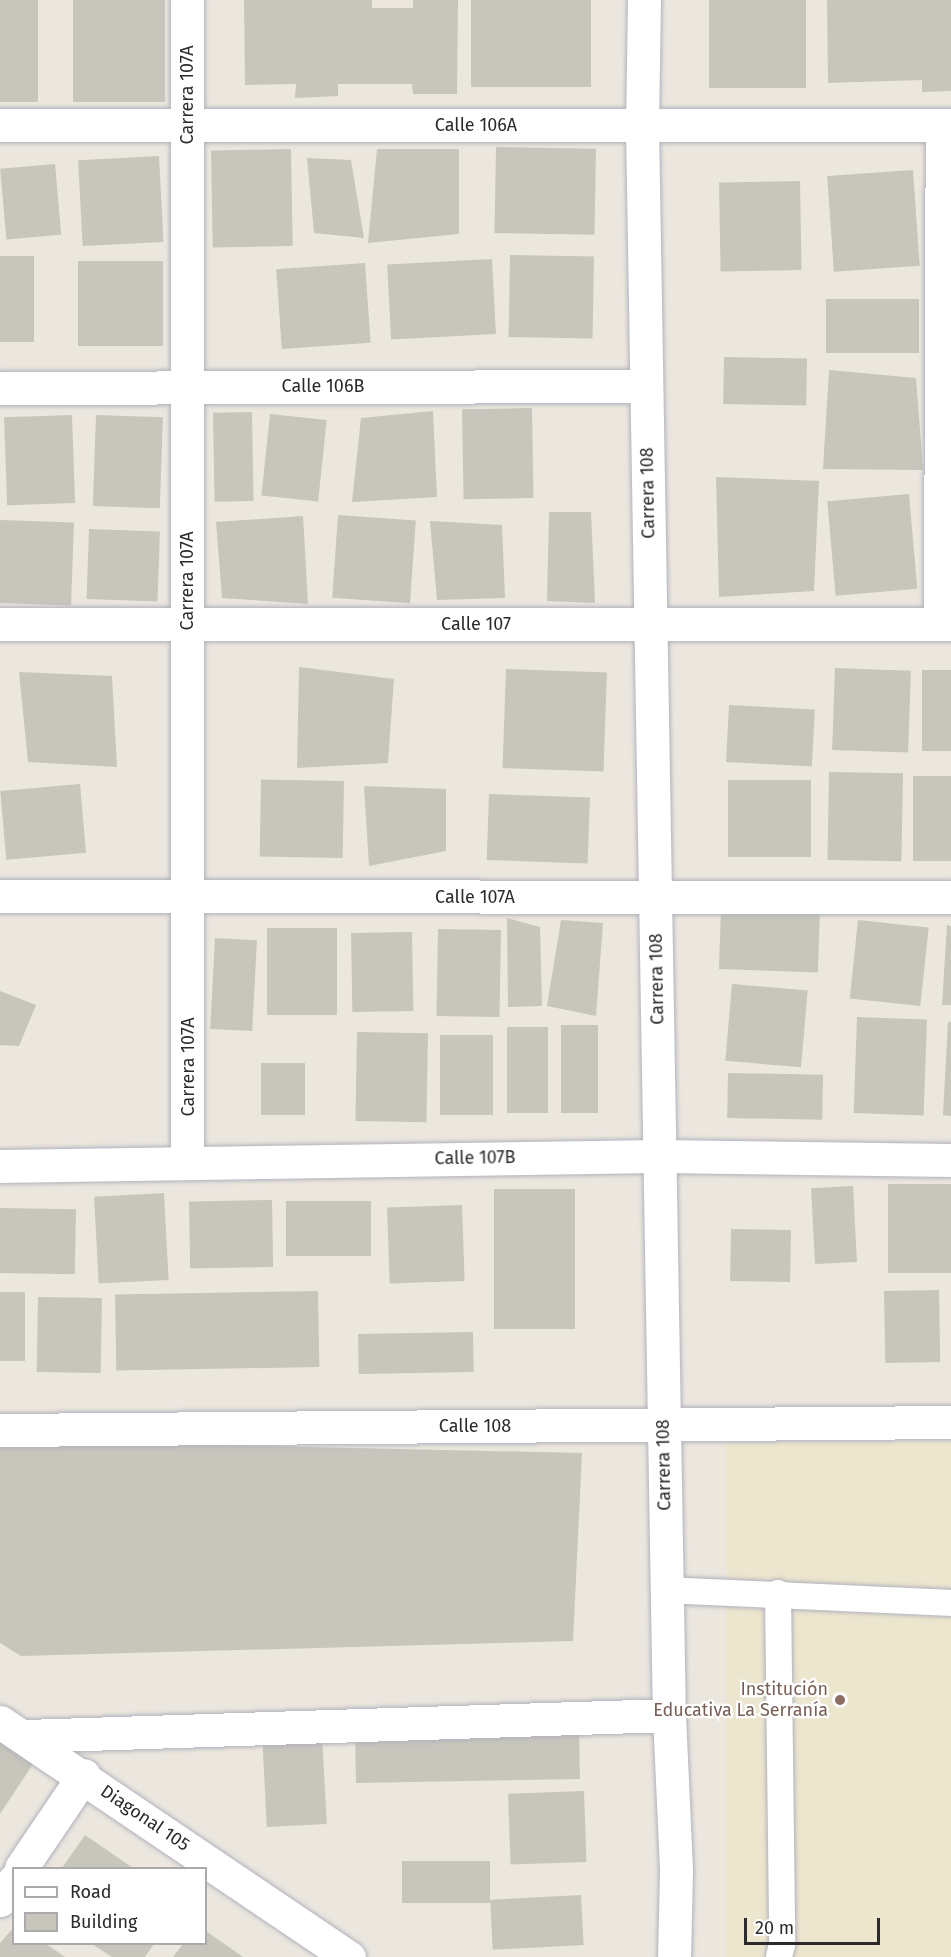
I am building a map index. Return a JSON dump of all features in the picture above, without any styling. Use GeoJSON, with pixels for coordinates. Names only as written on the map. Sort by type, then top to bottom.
{"type":"FeatureCollection","features":[{"type":"Feature","properties":{"kind":"street","name":"Carrera 107A"},"geometry":{"type":"LineString","coordinates":[[187,0],[187,1162]]}},
{"type":"Feature","properties":{"kind":"street","name":"Carrera 108"},"geometry":{"type":"LineString","coordinates":[[644,0],[642,126],[666,1590],[676,1871],[674,1957]]}},
{"type":"Feature","properties":{"kind":"street","name":"Calle 106A"},"geometry":{"type":"LineString","coordinates":[[0,125],[946,125]]}},
{"type":"Feature","properties":{"kind":"street"},"geometry":{"type":"LineString","coordinates":[[946,125],[946,623]]}},
{"type":"Feature","properties":{"kind":"street","name":"Calle 106B"},"geometry":{"type":"LineString","coordinates":[[0,388],[646,386]]}},
{"type":"Feature","properties":{"kind":"street","name":"Calle 107"},"geometry":{"type":"LineString","coordinates":[[0,624],[946,623]]}},
{"type":"Feature","properties":{"kind":"street","name":"Calle 107A"},"geometry":{"type":"LineString","coordinates":[[0,896],[951,897]]}},
{"type":"Feature","properties":{"kind":"street","name":"Calle 107B"},"geometry":{"type":"LineString","coordinates":[[0,1166],[659,1156],[951,1160]]}},
{"type":"Feature","properties":{"kind":"street","name":"Calle 108"},"geometry":{"type":"LineString","coordinates":[[0,1430],[951,1422]]}},
{"type":"Feature","properties":{"kind":"street"},"geometry":{"type":"LineString","coordinates":[[12,1729],[669,1714]]}},
{"type":"Feature","properties":{"kind":"street","name":"Diagonal 105"},"geometry":{"type":"LineString","coordinates":[[12,1729],[349,1957]]}},
{"type":"Feature","properties":{"kind":"street"},"geometry":{"type":"LineString","coordinates":[[22,1867],[84,1776]]}},
{"type":"Feature","properties":{"kind":"street"},"geometry":{"type":"LineString","coordinates":[[0,1900],[12,1883]]}},
{"type":"Feature","properties":{"kind":"lane"},"geometry":{"type":"LineString","coordinates":[[666,1590],[778,1593],[951,1603]]}},
{"type":"Feature","properties":{"kind":"lane"},"geometry":{"type":"LineString","coordinates":[[778,1593],[782,1944],[779,1957]]}},
{"type":"Feature","properties":{"kind":"shaded area","name":"Institución Educativa La Serranía"},"geometry":{"type":"Polygon","coordinates":[[[726,1442],[951,1442],[951,1957],[726,1957],[726,1442]]]}},
{"type":"Feature","properties":{"kind":"building"},"geometry":{"type":"Polygon","coordinates":[[[0,0],[38,0],[38,102],[0,102],[0,0]]]}},
{"type":"Feature","properties":{"kind":"building"},"geometry":{"type":"Polygon","coordinates":[[[73,0],[165,0],[165,102],[73,102],[73,0]]]}},
{"type":"Feature","properties":{"kind":"building"},"geometry":{"type":"Polygon","coordinates":[[[244,0],[372,0],[372,8],[413,8],[413,0],[458,0],[457,94],[413,94],[412,84],[338,84],[338,96],[295,98],[296,84],[245,85],[244,0]]]}},
{"type":"Feature","properties":{"kind":"building"},"geometry":{"type":"Polygon","coordinates":[[[471,0],[591,0],[591,87],[471,87],[471,0]]]}},
{"type":"Feature","properties":{"kind":"building"},"geometry":{"type":"Polygon","coordinates":[[[709,0],[806,0],[806,88],[709,88],[709,0]]]}},
{"type":"Feature","properties":{"kind":"building"},"geometry":{"type":"Polygon","coordinates":[[[827,0],[951,0],[951,91],[922,92],[922,80],[828,83],[827,0]]]}},
{"type":"Feature","properties":{"kind":"building"},"geometry":{"type":"Polygon","coordinates":[[[496,147],[596,149],[594,235],[494,233],[496,147]]]}},
{"type":"Feature","properties":{"kind":"building"},"geometry":{"type":"Polygon","coordinates":[[[291,149],[293,246],[213,247],[211,150],[291,149]]]}},
{"type":"Feature","properties":{"kind":"building"},"geometry":{"type":"Polygon","coordinates":[[[377,149],[459,149],[459,234],[368,243],[377,149]]]}},
{"type":"Feature","properties":{"kind":"building"},"geometry":{"type":"Polygon","coordinates":[[[159,156],[164,242],[83,246],[78,160],[159,156]]]}},
{"type":"Feature","properties":{"kind":"building"},"geometry":{"type":"Polygon","coordinates":[[[307,158],[351,160],[364,238],[314,233],[307,158]]]}},
{"type":"Feature","properties":{"kind":"building"},"geometry":{"type":"Polygon","coordinates":[[[55,164],[61,235],[6,240],[0,169],[55,164]]]}},
{"type":"Feature","properties":{"kind":"building"},"geometry":{"type":"Polygon","coordinates":[[[913,170],[920,266],[834,272],[827,176],[913,170]]]}},
{"type":"Feature","properties":{"kind":"building"},"geometry":{"type":"Polygon","coordinates":[[[800,181],[802,270],[721,271],[719,182],[800,181]]]}},
{"type":"Feature","properties":{"kind":"building"},"geometry":{"type":"Polygon","coordinates":[[[510,255],[594,256],[593,338],[509,337],[510,255]]]}},
{"type":"Feature","properties":{"kind":"building"},"geometry":{"type":"Polygon","coordinates":[[[0,256],[34,256],[34,342],[0,342],[0,256]]]}},
{"type":"Feature","properties":{"kind":"building"},"geometry":{"type":"Polygon","coordinates":[[[492,259],[496,334],[391,339],[387,264],[492,259]]]}},
{"type":"Feature","properties":{"kind":"building"},"geometry":{"type":"Polygon","coordinates":[[[78,261],[163,261],[163,346],[78,346],[78,261]]]}},
{"type":"Feature","properties":{"kind":"building"},"geometry":{"type":"Polygon","coordinates":[[[365,263],[371,343],[282,349],[276,269],[365,263]]]}},
{"type":"Feature","properties":{"kind":"building"},"geometry":{"type":"Polygon","coordinates":[[[826,299],[919,299],[919,353],[826,353],[826,299]]]}},
{"type":"Feature","properties":{"kind":"building"},"geometry":{"type":"Polygon","coordinates":[[[724,357],[807,358],[806,405],[723,404],[724,357]]]}},
{"type":"Feature","properties":{"kind":"building"},"geometry":{"type":"Polygon","coordinates":[[[829,370],[916,378],[923,470],[823,469],[829,370]]]}},
{"type":"Feature","properties":{"kind":"building"},"geometry":{"type":"Polygon","coordinates":[[[532,408],[534,498],[464,499],[462,409],[532,408]]]}},
{"type":"Feature","properties":{"kind":"building"},"geometry":{"type":"Polygon","coordinates":[[[433,411],[437,497],[352,502],[361,418],[433,411]]]}},
{"type":"Feature","properties":{"kind":"building"},"geometry":{"type":"Polygon","coordinates":[[[252,412],[254,501],[215,502],[213,413],[252,412]]]}},
{"type":"Feature","properties":{"kind":"building"},"geometry":{"type":"Polygon","coordinates":[[[270,414],[327,420],[318,502],[261,496],[270,414]]]}},
{"type":"Feature","properties":{"kind":"building"},"geometry":{"type":"Polygon","coordinates":[[[72,415],[75,503],[7,505],[4,417],[72,415]]]}},
{"type":"Feature","properties":{"kind":"building"},"geometry":{"type":"Polygon","coordinates":[[[96,415],[163,417],[160,508],[93,506],[96,415]]]}},
{"type":"Feature","properties":{"kind":"building"},"geometry":{"type":"Polygon","coordinates":[[[716,477],[819,481],[814,591],[719,597],[716,477]]]}},
{"type":"Feature","properties":{"kind":"building"},"geometry":{"type":"Polygon","coordinates":[[[909,494],[917,589],[836,596],[827,501],[909,494]]]}},
{"type":"Feature","properties":{"kind":"building"},"geometry":{"type":"Polygon","coordinates":[[[549,512],[591,512],[595,603],[547,601],[549,512]]]}},
{"type":"Feature","properties":{"kind":"building"},"geometry":{"type":"Polygon","coordinates":[[[338,515],[416,520],[410,603],[332,598],[338,515]]]}},
{"type":"Feature","properties":{"kind":"building"},"geometry":{"type":"Polygon","coordinates":[[[303,516],[308,604],[222,598],[216,522],[303,516]]]}},
{"type":"Feature","properties":{"kind":"building"},"geometry":{"type":"Polygon","coordinates":[[[0,520],[74,523],[71,606],[0,603],[0,520]]]}},
{"type":"Feature","properties":{"kind":"building"},"geometry":{"type":"Polygon","coordinates":[[[430,521],[502,525],[505,598],[437,600],[430,521]]]}},
{"type":"Feature","properties":{"kind":"building"},"geometry":{"type":"Polygon","coordinates":[[[89,529],[160,531],[158,601],[87,599],[89,529]]]}},
{"type":"Feature","properties":{"kind":"building"},"geometry":{"type":"Polygon","coordinates":[[[299,667],[394,679],[388,763],[297,768],[299,667]]]}},
{"type":"Feature","properties":{"kind":"building"},"geometry":{"type":"Polygon","coordinates":[[[835,668],[911,671],[908,753],[832,750],[835,668]]]}},
{"type":"Feature","properties":{"kind":"building"},"geometry":{"type":"Polygon","coordinates":[[[506,669],[607,673],[603,771],[503,768],[506,669]]]}},
{"type":"Feature","properties":{"kind":"building"},"geometry":{"type":"Polygon","coordinates":[[[922,670],[951,670],[951,751],[922,751],[922,670]]]}},
{"type":"Feature","properties":{"kind":"building"},"geometry":{"type":"Polygon","coordinates":[[[19,672],[112,676],[117,767],[28,762],[19,672]]]}},
{"type":"Feature","properties":{"kind":"building"},"geometry":{"type":"Polygon","coordinates":[[[729,705],[815,710],[812,766],[726,762],[729,705]]]}},
{"type":"Feature","properties":{"kind":"building"},"geometry":{"type":"Polygon","coordinates":[[[829,772],[903,773],[901,861],[827,860],[829,772]]]}},
{"type":"Feature","properties":{"kind":"building"},"geometry":{"type":"Polygon","coordinates":[[[913,776],[951,776],[951,861],[913,861],[913,776]]]}},
{"type":"Feature","properties":{"kind":"building"},"geometry":{"type":"Polygon","coordinates":[[[261,780],[344,781],[343,858],[260,857],[261,780]]]}},
{"type":"Feature","properties":{"kind":"building"},"geometry":{"type":"Polygon","coordinates":[[[728,780],[811,780],[811,857],[728,857],[728,780]]]}},
{"type":"Feature","properties":{"kind":"building"},"geometry":{"type":"Polygon","coordinates":[[[80,784],[86,853],[6,860],[0,791],[80,784]]]}},
{"type":"Feature","properties":{"kind":"building"},"geometry":{"type":"Polygon","coordinates":[[[364,786],[446,789],[446,851],[369,866],[364,786]]]}},
{"type":"Feature","properties":{"kind":"building"},"geometry":{"type":"Polygon","coordinates":[[[489,794],[590,798],[588,863],[487,860],[489,794]]]}},
{"type":"Feature","properties":{"kind":"building"},"geometry":{"type":"Polygon","coordinates":[[[721,909],[820,912],[818,972],[719,969],[721,909]]]}},
{"type":"Feature","properties":{"kind":"building"},"geometry":{"type":"Polygon","coordinates":[[[507,918],[540,927],[542,1006],[508,1007],[507,918]]]}},
{"type":"Feature","properties":{"kind":"building"},"geometry":{"type":"Polygon","coordinates":[[[561,920],[603,923],[596,1016],[547,1006],[561,920]]]}},
{"type":"Feature","properties":{"kind":"building"},"geometry":{"type":"Polygon","coordinates":[[[858,920],[929,927],[920,1006],[850,999],[858,920]]]}},
{"type":"Feature","properties":{"kind":"building"},"geometry":{"type":"Polygon","coordinates":[[[947,925],[951,926],[951,1005],[942,1005],[947,925]]]}},
{"type":"Feature","properties":{"kind":"building"},"geometry":{"type":"Polygon","coordinates":[[[267,928],[337,928],[337,1015],[267,1015],[267,928]]]}},
{"type":"Feature","properties":{"kind":"building"},"geometry":{"type":"Polygon","coordinates":[[[438,929],[501,930],[499,1017],[436,1016],[438,929]]]}},
{"type":"Feature","properties":{"kind":"building"},"geometry":{"type":"Polygon","coordinates":[[[412,932],[413,1011],[352,1012],[351,933],[412,932]]]}},
{"type":"Feature","properties":{"kind":"building"},"geometry":{"type":"Polygon","coordinates":[[[215,938],[257,940],[252,1031],[210,1029],[215,938]]]}},
{"type":"Feature","properties":{"kind":"building"},"geometry":{"type":"Polygon","coordinates":[[[732,984],[808,991],[801,1067],[725,1061],[732,984]]]}},
{"type":"Feature","properties":{"kind":"building"},"geometry":{"type":"Polygon","coordinates":[[[0,991],[36,1005],[19,1046],[0,1045],[0,991]]]}},
{"type":"Feature","properties":{"kind":"building"},"geometry":{"type":"Polygon","coordinates":[[[857,1017],[927,1019],[924,1115],[854,1113],[857,1017]]]}},
{"type":"Feature","properties":{"kind":"building"},"geometry":{"type":"Polygon","coordinates":[[[948,1022],[951,1022],[951,1116],[943,1115],[948,1022]]]}},
{"type":"Feature","properties":{"kind":"building"},"geometry":{"type":"Polygon","coordinates":[[[561,1025],[598,1025],[598,1113],[561,1113],[561,1025]]]}},
{"type":"Feature","properties":{"kind":"building"},"geometry":{"type":"Polygon","coordinates":[[[507,1027],[548,1027],[548,1113],[507,1113],[507,1027]]]}},
{"type":"Feature","properties":{"kind":"building"},"geometry":{"type":"Polygon","coordinates":[[[357,1032],[428,1033],[426,1122],[355,1121],[357,1032]]]}},
{"type":"Feature","properties":{"kind":"building"},"geometry":{"type":"Polygon","coordinates":[[[440,1035],[493,1035],[493,1115],[440,1115],[440,1035]]]}},
{"type":"Feature","properties":{"kind":"building"},"geometry":{"type":"Polygon","coordinates":[[[261,1063],[305,1063],[305,1115],[261,1115],[261,1063]]]}},
{"type":"Feature","properties":{"kind":"building"},"geometry":{"type":"Polygon","coordinates":[[[728,1073],[823,1075],[822,1120],[727,1118],[728,1073]]]}},
{"type":"Feature","properties":{"kind":"building"},"geometry":{"type":"Polygon","coordinates":[[[888,1184],[951,1184],[951,1273],[888,1273],[888,1184]]]}},
{"type":"Feature","properties":{"kind":"building"},"geometry":{"type":"Polygon","coordinates":[[[853,1186],[857,1262],[815,1264],[811,1188],[853,1186]]]}},
{"type":"Feature","properties":{"kind":"building"},"geometry":{"type":"Polygon","coordinates":[[[494,1189],[575,1189],[575,1329],[494,1329],[494,1189]]]}},
{"type":"Feature","properties":{"kind":"building"},"geometry":{"type":"Polygon","coordinates":[[[164,1193],[169,1280],[99,1284],[94,1197],[164,1193]]]}},
{"type":"Feature","properties":{"kind":"building"},"geometry":{"type":"Polygon","coordinates":[[[272,1200],[273,1267],[190,1268],[189,1201],[272,1200]]]}},
{"type":"Feature","properties":{"kind":"building"},"geometry":{"type":"Polygon","coordinates":[[[286,1201],[371,1201],[371,1256],[286,1256],[286,1201]]]}},
{"type":"Feature","properties":{"kind":"building"},"geometry":{"type":"Polygon","coordinates":[[[462,1205],[465,1281],[390,1284],[387,1208],[462,1205]]]}},
{"type":"Feature","properties":{"kind":"building"},"geometry":{"type":"Polygon","coordinates":[[[0,1208],[76,1209],[75,1274],[0,1273],[0,1208]]]}},
{"type":"Feature","properties":{"kind":"building"},"geometry":{"type":"Polygon","coordinates":[[[731,1229],[791,1230],[790,1282],[730,1281],[731,1229]]]}},
{"type":"Feature","properties":{"kind":"building"},"geometry":{"type":"Polygon","coordinates":[[[939,1290],[940,1362],[885,1363],[884,1291],[939,1290]]]}},
{"type":"Feature","properties":{"kind":"building"},"geometry":{"type":"Polygon","coordinates":[[[318,1291],[319,1367],[116,1371],[115,1295],[318,1291]]]}},
{"type":"Feature","properties":{"kind":"building"},"geometry":{"type":"Polygon","coordinates":[[[0,1292],[25,1292],[25,1361],[0,1361],[0,1292]]]}},
{"type":"Feature","properties":{"kind":"building"},"geometry":{"type":"Polygon","coordinates":[[[38,1297],[102,1298],[101,1373],[37,1372],[38,1297]]]}},
{"type":"Feature","properties":{"kind":"building"},"geometry":{"type":"Polygon","coordinates":[[[473,1332],[474,1372],[359,1374],[358,1334],[473,1332]]]}},
{"type":"Feature","properties":{"kind":"building"},"geometry":{"type":"Polygon","coordinates":[[[0,1440],[582,1453],[573,1641],[21,1656],[0,1643],[0,1440]]]}},
{"type":"Feature","properties":{"kind":"building"},"geometry":{"type":"Polygon","coordinates":[[[579,1726],[580,1779],[356,1783],[355,1730],[579,1726]]]}},
{"type":"Feature","properties":{"kind":"building"},"geometry":{"type":"Polygon","coordinates":[[[322,1733],[327,1824],[267,1827],[262,1736],[322,1733]]]}},
{"type":"Feature","properties":{"kind":"building"},"geometry":{"type":"Polygon","coordinates":[[[0,1737],[35,1761],[0,1814],[0,1737]]]}},
{"type":"Feature","properties":{"kind":"building"},"geometry":{"type":"Polygon","coordinates":[[[584,1791],[586,1862],[511,1865],[508,1794],[584,1791]]]}},
{"type":"Feature","properties":{"kind":"building"},"geometry":{"type":"Polygon","coordinates":[[[85,1835],[132,1867],[63,1867],[85,1835]]]}},
{"type":"Feature","properties":{"kind":"building"},"geometry":{"type":"Polygon","coordinates":[[[402,1861],[490,1861],[490,1903],[402,1903],[402,1861]]]}},
{"type":"Feature","properties":{"kind":"building"},"geometry":{"type":"Polygon","coordinates":[[[581,1895],[584,1945],[493,1950],[490,1900],[581,1895]]]}},
{"type":"Feature","properties":{"kind":"building"},"geometry":{"type":"Polygon","coordinates":[[[12,1929],[12,1945],[47,1945],[65,1957],[0,1957],[0,1943],[12,1929]]]}},
{"type":"Feature","properties":{"kind":"building"},"geometry":{"type":"Polygon","coordinates":[[[207,1932],[243,1957],[173,1957],[182,1945],[207,1945],[207,1932]]]}},
{"type":"Feature","properties":{"kind":"building"},"geometry":{"type":"Polygon","coordinates":[[[94,1945],[153,1945],[145,1957],[112,1957],[94,1945]]]}},
{"type":"Feature","properties":{"kind":"place","name":"Institución Educativa La Serranía"},"geometry":{"type":"Point","coordinates":[840,1700]}}]}
